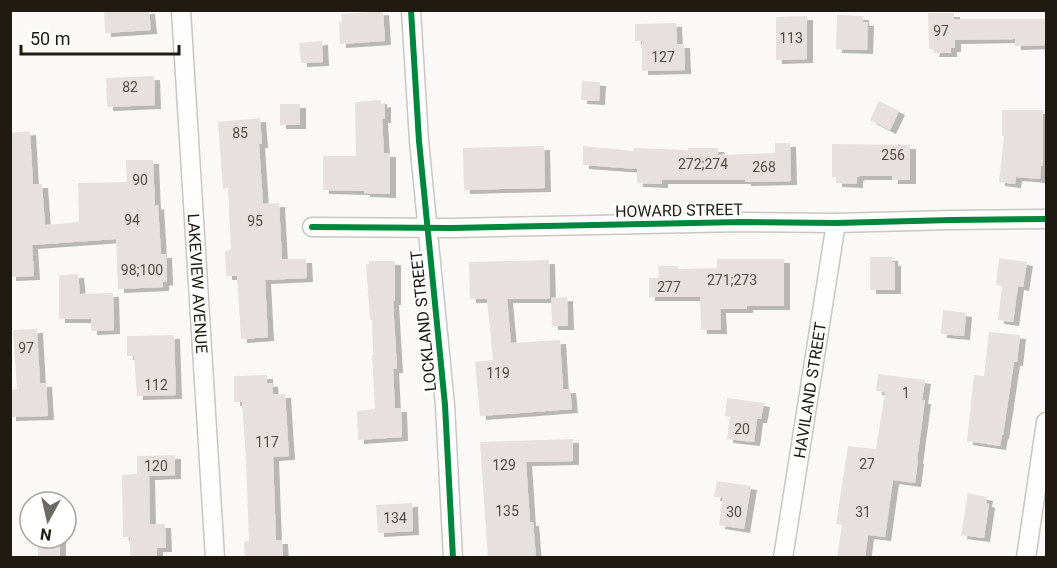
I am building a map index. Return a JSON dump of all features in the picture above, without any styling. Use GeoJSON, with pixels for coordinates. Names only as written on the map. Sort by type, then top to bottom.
{"type":"FeatureCollection","features":[{"type":"Feature","properties":{"kind":"street","name":"LAKEVIEW AVENUE"},"geometry":{"type":"LineString","coordinates":[[181,10],[215,558]]}},
{"type":"Feature","properties":{"kind":"street","name":"LOCKLAND STREET"},"geometry":{"type":"LineString","coordinates":[[411,10],[426,228],[445,405],[453,558]]}},
{"type":"Feature","properties":{"kind":"street","name":"HOWARD STREET"},"geometry":{"type":"LineString","coordinates":[[312,227],[426,228],[1047,219]]}},
{"type":"Feature","properties":{"kind":"street","name":"HAVILAND STREET"},"geometry":{"type":"LineString","coordinates":[[783,558],[836,223]]}},
{"type":"Feature","properties":{"kind":"street"},"geometry":{"type":"LineString","coordinates":[[1026,558],[1047,422]]}},
{"type":"Feature","properties":{"kind":"building"},"geometry":{"type":"Polygon","coordinates":[[[104,10],[149,10],[151,30],[105,33],[104,10]]]}},
{"type":"Feature","properties":{"kind":"building"},"geometry":{"type":"Polygon","coordinates":[[[383,11],[385,41],[340,44],[341,14],[383,11]]]}},
{"type":"Feature","properties":{"kind":"building"},"geometry":{"type":"Polygon","coordinates":[[[928,13],[954,13],[954,19],[1047,19],[1047,45],[1015,46],[1015,39],[955,40],[955,48],[951,48],[951,53],[933,53],[934,49],[929,49],[928,13]]]}},
{"type":"Feature","properties":{"kind":"building"},"geometry":{"type":"Polygon","coordinates":[[[837,15],[863,16],[863,22],[868,22],[867,50],[836,49],[837,15]]]}},
{"type":"Feature","properties":{"kind":"building"},"geometry":{"type":"Polygon","coordinates":[[[807,16],[807,59],[776,60],[776,17],[807,16]]]}},
{"type":"Feature","properties":{"kind":"building"},"geometry":{"type":"Polygon","coordinates":[[[676,23],[677,44],[684,44],[685,70],[642,71],[642,41],[635,41],[635,24],[676,23]]]}},
{"type":"Feature","properties":{"kind":"building"},"geometry":{"type":"Polygon","coordinates":[[[322,41],[323,62],[301,63],[299,43],[322,41]]]}},
{"type":"Feature","properties":{"kind":"building"},"geometry":{"type":"Polygon","coordinates":[[[154,76],[155,105],[107,107],[106,78],[154,76]]]}},
{"type":"Feature","properties":{"kind":"building"},"geometry":{"type":"Polygon","coordinates":[[[582,81],[600,82],[599,101],[581,100],[582,81]]]}},
{"type":"Feature","properties":{"kind":"building"},"geometry":{"type":"Polygon","coordinates":[[[381,100],[381,104],[385,103],[385,119],[382,119],[384,153],[390,153],[390,194],[323,190],[323,156],[356,156],[355,102],[381,100]]]}},
{"type":"Feature","properties":{"kind":"building"},"geometry":{"type":"Polygon","coordinates":[[[879,101],[899,111],[890,130],[870,120],[879,101]]]}},
{"type":"Feature","properties":{"kind":"building"},"geometry":{"type":"Polygon","coordinates":[[[280,104],[300,104],[300,125],[280,125],[280,104]]]}},
{"type":"Feature","properties":{"kind":"building"},"geometry":{"type":"Polygon","coordinates":[[[1002,110],[1043,110],[1043,166],[1041,166],[1040,179],[1016,177],[1015,184],[999,182],[1004,136],[1002,136],[1002,110]]]}},
{"type":"Feature","properties":{"kind":"building"},"geometry":{"type":"Polygon","coordinates":[[[260,118],[262,144],[259,144],[263,204],[279,203],[282,259],[306,259],[307,278],[265,280],[268,337],[241,339],[237,276],[226,276],[225,251],[231,250],[228,188],[223,189],[218,122],[260,118]]]}},
{"type":"Feature","properties":{"kind":"building"},"geometry":{"type":"Polygon","coordinates":[[[30,131],[33,184],[42,184],[45,225],[79,222],[78,183],[127,182],[126,160],[153,160],[155,206],[158,205],[161,254],[166,254],[167,281],[163,282],[163,287],[118,289],[116,239],[32,245],[34,276],[10,277],[10,133],[30,131]]]}},
{"type":"Feature","properties":{"kind":"building"},"geometry":{"type":"Polygon","coordinates":[[[775,143],[790,143],[791,181],[662,180],[662,184],[637,183],[637,169],[583,165],[583,146],[634,151],[634,148],[688,150],[688,148],[718,148],[718,155],[775,153],[775,143]]]}},
{"type":"Feature","properties":{"kind":"building"},"geometry":{"type":"Polygon","coordinates":[[[832,144],[910,145],[910,180],[892,180],[892,176],[860,176],[857,177],[857,184],[836,183],[836,177],[832,177],[832,144]]]}},
{"type":"Feature","properties":{"kind":"building"},"geometry":{"type":"Polygon","coordinates":[[[544,146],[545,188],[464,190],[463,148],[544,146]]]}},
{"type":"Feature","properties":{"kind":"building"},"geometry":{"type":"Polygon","coordinates":[[[870,257],[892,257],[892,262],[895,262],[895,290],[870,290],[870,257]]]}},
{"type":"Feature","properties":{"kind":"building"},"geometry":{"type":"Polygon","coordinates":[[[999,258],[1027,262],[1023,287],[1018,286],[1013,322],[998,320],[1002,286],[996,285],[999,258]]]}},
{"type":"Feature","properties":{"kind":"building"},"geometry":{"type":"Polygon","coordinates":[[[717,259],[784,259],[784,306],[720,309],[721,330],[701,330],[700,297],[649,297],[649,278],[659,278],[658,266],[678,266],[678,269],[717,268],[717,259]]]}},
{"type":"Feature","properties":{"kind":"building"},"geometry":{"type":"Polygon","coordinates":[[[549,260],[550,299],[507,299],[511,343],[560,340],[563,389],[570,389],[572,409],[480,416],[475,362],[493,360],[487,299],[470,299],[469,262],[549,260]]]}},
{"type":"Feature","properties":{"kind":"building"},"geometry":{"type":"Polygon","coordinates":[[[369,261],[395,261],[395,301],[393,301],[397,369],[393,369],[395,408],[401,408],[402,437],[358,440],[357,411],[375,409],[372,320],[370,320],[366,264],[369,264],[369,261]]]}},
{"type":"Feature","properties":{"kind":"building"},"geometry":{"type":"Polygon","coordinates":[[[78,274],[80,294],[113,293],[114,330],[91,331],[91,319],[59,319],[59,275],[78,274]]]}},
{"type":"Feature","properties":{"kind":"building"},"geometry":{"type":"Polygon","coordinates":[[[567,297],[568,326],[552,326],[551,298],[567,297]]]}},
{"type":"Feature","properties":{"kind":"building"},"geometry":{"type":"Polygon","coordinates":[[[943,310],[966,313],[964,336],[941,334],[943,310]]]}},
{"type":"Feature","properties":{"kind":"building"},"geometry":{"type":"Polygon","coordinates":[[[37,329],[40,383],[46,383],[48,416],[10,417],[10,390],[17,389],[13,330],[37,329]]]}},
{"type":"Feature","properties":{"kind":"building"},"geometry":{"type":"Polygon","coordinates":[[[989,332],[1020,335],[1017,362],[1014,362],[1000,446],[967,441],[974,375],[984,376],[989,332]]]}},
{"type":"Feature","properties":{"kind":"building"},"geometry":{"type":"Polygon","coordinates":[[[174,335],[176,395],[137,396],[134,356],[127,356],[127,336],[174,335]]]}},
{"type":"Feature","properties":{"kind":"building"},"geometry":{"type":"Polygon","coordinates":[[[878,374],[925,380],[922,400],[925,400],[915,483],[893,480],[885,537],[868,535],[865,558],[837,558],[842,525],[836,524],[848,446],[876,449],[885,392],[876,391],[878,374]]]}},
{"type":"Feature","properties":{"kind":"building"},"geometry":{"type":"Polygon","coordinates":[[[267,375],[267,383],[272,383],[273,394],[285,394],[289,456],[273,457],[276,540],[282,540],[283,558],[245,558],[244,542],[249,541],[246,461],[242,402],[234,402],[234,376],[267,375]]]}},
{"type":"Feature","properties":{"kind":"building"},"geometry":{"type":"Polygon","coordinates":[[[727,398],[764,403],[761,419],[757,419],[754,442],[727,439],[730,417],[725,416],[727,398]]]}},
{"type":"Feature","properties":{"kind":"building"},"geometry":{"type":"Polygon","coordinates":[[[573,439],[573,461],[526,462],[530,522],[533,522],[536,558],[488,558],[480,442],[573,439]]]}},
{"type":"Feature","properties":{"kind":"building"},"geometry":{"type":"Polygon","coordinates":[[[175,455],[175,475],[149,476],[150,524],[165,524],[166,548],[157,548],[157,558],[130,558],[130,537],[123,537],[122,475],[137,474],[137,456],[175,455]]]}},
{"type":"Feature","properties":{"kind":"building"},"geometry":{"type":"Polygon","coordinates":[[[717,481],[751,486],[744,529],[719,525],[723,498],[714,497],[717,481]]]}},
{"type":"Feature","properties":{"kind":"building"},"geometry":{"type":"Polygon","coordinates":[[[968,493],[987,497],[986,503],[989,504],[984,538],[961,535],[968,493]]]}},
{"type":"Feature","properties":{"kind":"building"},"geometry":{"type":"Polygon","coordinates":[[[412,503],[413,531],[378,533],[376,505],[412,503]]]}},
{"type":"Feature","properties":{"kind":"building"},"geometry":{"type":"Polygon","coordinates":[[[38,550],[60,550],[60,558],[38,558],[38,550]]]}},
{"type":"Feature","properties":{"kind":"cycle path"},"geometry":{"type":"LineString","coordinates":[[411,10],[419,141],[445,405],[453,558]]}},
{"type":"Feature","properties":{"kind":"cycle path"},"geometry":{"type":"LineString","coordinates":[[312,227],[452,228],[1046,219]]}}]}
